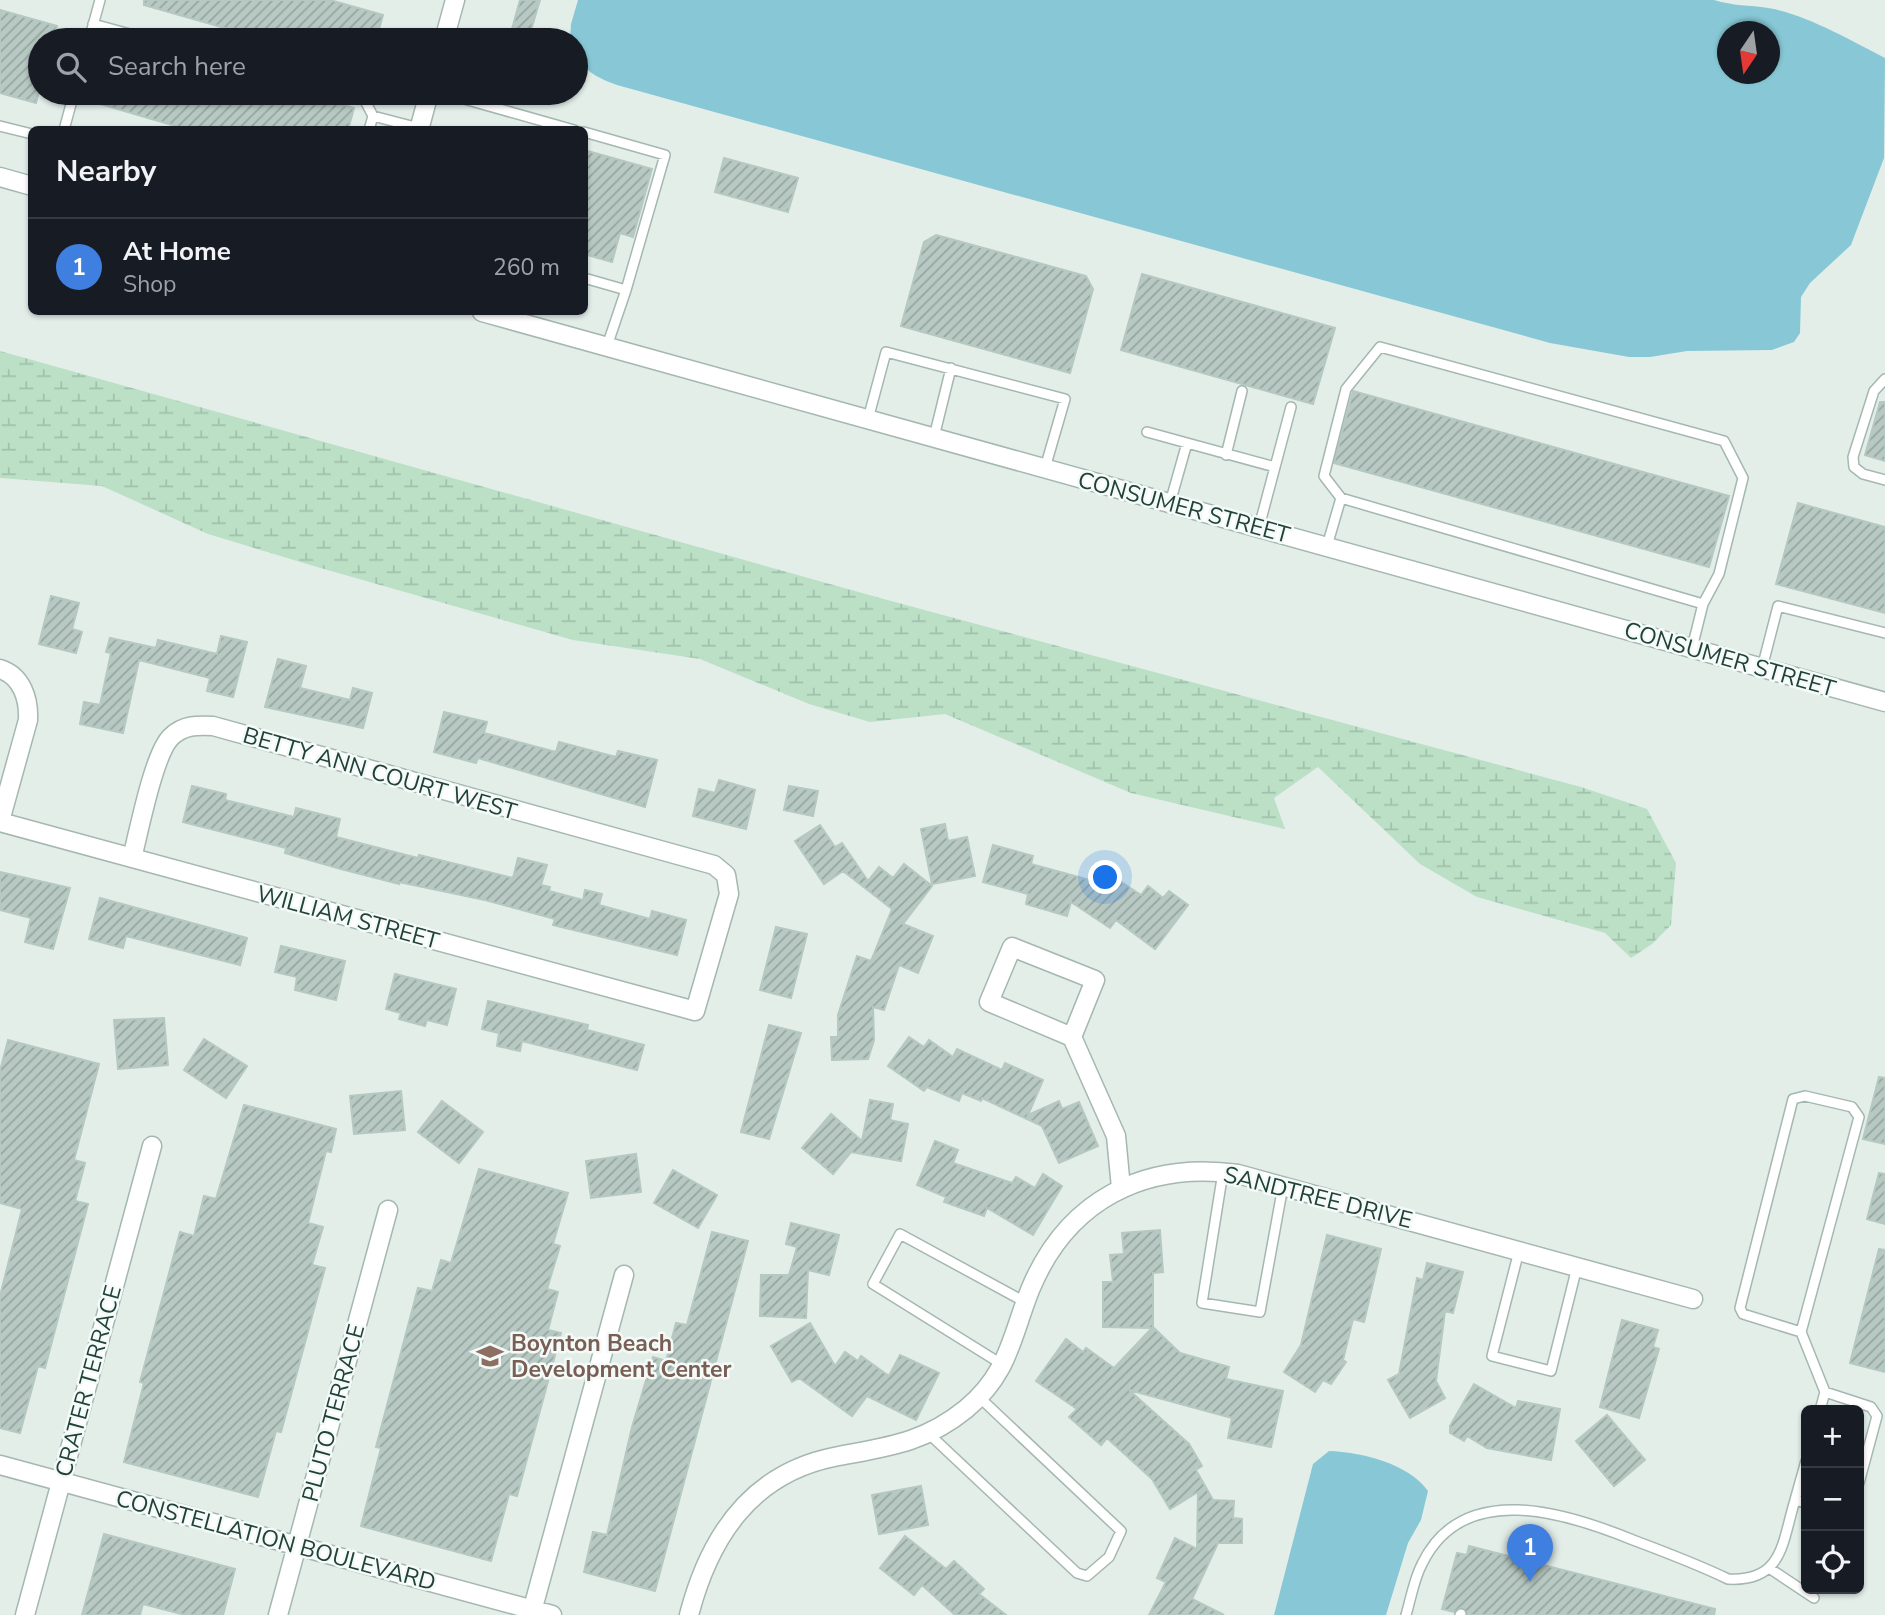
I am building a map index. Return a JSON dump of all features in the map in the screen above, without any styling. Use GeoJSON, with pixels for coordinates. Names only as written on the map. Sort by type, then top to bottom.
{"type":"FeatureCollection","features":[{"type":"Feature","properties":{"kind":"street"},"geometry":{"type":"LineString","coordinates":[[446,28],[452,1]]}},
{"type":"Feature","properties":{"kind":"street"},"geometry":{"type":"LineString","coordinates":[[420,126],[426,105]]}},
{"type":"Feature","properties":{"kind":"street"},"geometry":{"type":"LineString","coordinates":[[0,177],[28,185]]}},
{"type":"Feature","properties":{"kind":"street","name":"CONSUMER STREET"},"geometry":{"type":"LineString","coordinates":[[493,315],[1885,702]]}},
{"type":"Feature","properties":{"kind":"street"},"geometry":{"type":"LineString","coordinates":[[0,669],[19,682],[29,705],[28,720],[0,821]]}},
{"type":"Feature","properties":{"kind":"street","name":"BETTY ANN COURT WEST"},"geometry":{"type":"LineString","coordinates":[[132,858],[162,750],[178,732],[196,725],[213,726],[714,865],[726,875],[729,894],[695,1011]]}},
{"type":"Feature","properties":{"kind":"street","name":"WILLIAM STREET"},"geometry":{"type":"LineString","coordinates":[[0,821],[695,1011]]}},
{"type":"Feature","properties":{"kind":"street"},"geometry":{"type":"LineString","coordinates":[[1072,1037],[1096,980],[1012,947],[989,1002],[1072,1037],[1116,1136],[1121,1188]]}},
{"type":"Feature","properties":{"kind":"street","name":"CRATER TERRACE"},"geometry":{"type":"LineString","coordinates":[[25,1615],[152,1146]]}},
{"type":"Feature","properties":{"kind":"street","name":"SANDTREE DRIVE"},"geometry":{"type":"LineString","coordinates":[[689,1615],[711,1551],[726,1526],[764,1489],[803,1466],[831,1457],[888,1448],[928,1433],[967,1408],[1003,1364],[1016,1337],[1026,1302],[1053,1246],[1072,1223],[1121,1188],[1149,1177],[1178,1171],[1223,1172],[1283,1186],[1693,1299]]}},
{"type":"Feature","properties":{"kind":"street","name":"PLUTO TERRACE"},"geometry":{"type":"LineString","coordinates":[[278,1615],[388,1210]]}},
{"type":"Feature","properties":{"kind":"street"},"geometry":{"type":"LineString","coordinates":[[532,1612],[624,1275]]}},
{"type":"Feature","properties":{"kind":"street","name":"CONSTELLATION BOULEVARD"},"geometry":{"type":"LineString","coordinates":[[0,1465],[532,1612],[552,1615]]}},
{"type":"Feature","properties":{"kind":"lane"},"geometry":{"type":"LineString","coordinates":[[92,28],[100,0]]}},
{"type":"Feature","properties":{"kind":"lane"},"geometry":{"type":"LineString","coordinates":[[93,24],[108,28]]}},
{"type":"Feature","properties":{"kind":"lane"},"geometry":{"type":"LineString","coordinates":[[65,126],[71,105]]}},
{"type":"Feature","properties":{"kind":"lane"},"geometry":{"type":"LineString","coordinates":[[368,105],[373,116],[370,126]]}},
{"type":"Feature","properties":{"kind":"lane"},"geometry":{"type":"LineString","coordinates":[[485,105],[560,126]]}},
{"type":"Feature","properties":{"kind":"lane"},"geometry":{"type":"LineString","coordinates":[[373,116],[408,126]]}},
{"type":"Feature","properties":{"kind":"lane"},"geometry":{"type":"LineString","coordinates":[[0,126],[28,133]]}},
{"type":"Feature","properties":{"kind":"lane"},"geometry":{"type":"LineString","coordinates":[[588,133],[665,155],[607,346]]}},
{"type":"Feature","properties":{"kind":"lane"},"geometry":{"type":"LineString","coordinates":[[588,279],[626,290]]}},
{"type":"Feature","properties":{"kind":"lane"},"geometry":{"type":"LineString","coordinates":[[1692,648],[1703,604],[1719,574],[1743,478],[1724,442],[1380,347],[1346,390],[1324,476],[1341,498],[1703,604]]}},
{"type":"Feature","properties":{"kind":"lane"},"geometry":{"type":"LineString","coordinates":[[868,419],[886,352],[1065,399],[1045,468]]}},
{"type":"Feature","properties":{"kind":"lane"},"geometry":{"type":"LineString","coordinates":[[934,437],[951,368]]}},
{"type":"Feature","properties":{"kind":"lane"},"geometry":{"type":"LineString","coordinates":[[1885,379],[1874,391],[1853,457],[1854,467],[1863,474],[1885,480]]}},
{"type":"Feature","properties":{"kind":"lane"},"geometry":{"type":"LineString","coordinates":[[1226,455],[1242,391]]}},
{"type":"Feature","properties":{"kind":"lane"},"geometry":{"type":"LineString","coordinates":[[1259,527],[1291,407]]}},
{"type":"Feature","properties":{"kind":"lane"},"geometry":{"type":"LineString","coordinates":[[1147,432],[1275,467]]}},
{"type":"Feature","properties":{"kind":"lane"},"geometry":{"type":"LineString","coordinates":[[1170,503],[1187,443]]}},
{"type":"Feature","properties":{"kind":"lane"},"geometry":{"type":"LineString","coordinates":[[1326,546],[1341,498]]}},
{"type":"Feature","properties":{"kind":"lane"},"geometry":{"type":"LineString","coordinates":[[1762,668],[1779,606],[1885,633]]}},
{"type":"Feature","properties":{"kind":"lane"},"geometry":{"type":"LineString","coordinates":[[1801,1332],[1743,1314],[1740,1308],[1793,1099],[1805,1096],[1852,1107],[1859,1117],[1801,1332],[1825,1392],[1821,1405]]}},
{"type":"Feature","properties":{"kind":"lane"},"geometry":{"type":"LineString","coordinates":[[1223,1172],[1202,1303],[1260,1312],[1283,1186]]}},
{"type":"Feature","properties":{"kind":"lane"},"geometry":{"type":"LineString","coordinates":[[1003,1364],[873,1284],[900,1234],[1026,1302]]}},
{"type":"Feature","properties":{"kind":"lane"},"geometry":{"type":"LineString","coordinates":[[1519,1251],[1492,1356],[1551,1371],[1577,1267]]}},
{"type":"Feature","properties":{"kind":"lane"},"geometry":{"type":"LineString","coordinates":[[1825,1392],[1871,1407],[1877,1416],[1863,1468]]}},
{"type":"Feature","properties":{"kind":"lane"},"geometry":{"type":"LineString","coordinates":[[928,1433],[1077,1573],[1087,1576],[1109,1557],[1121,1531],[978,1396]]}},
{"type":"Feature","properties":{"kind":"lane"},"geometry":{"type":"LineString","coordinates":[[1406,1615],[1422,1563],[1436,1543],[1455,1525],[1486,1512],[1517,1508],[1556,1514],[1605,1529],[1728,1579],[1748,1580],[1776,1562],[1804,1468]]}},
{"type":"Feature","properties":{"kind":"lane"},"geometry":{"type":"LineString","coordinates":[[1796,1500],[1801,1502]]}},
{"type":"Feature","properties":{"kind":"lane"},"geometry":{"type":"LineString","coordinates":[[1769,1568],[1814,1598]]}},
{"type":"Feature","properties":{"kind":"green space"},"geometry":{"type":"Polygon","coordinates":[[[0,351],[880,598],[1581,787],[1647,809],[1676,863],[1671,925],[1652,944],[1631,958],[1605,933],[1477,897],[1420,864],[1318,767],[1274,798],[1285,829],[1131,793],[945,714],[870,722],[809,704],[700,659],[573,640],[208,534],[102,486],[0,478],[0,351]]]}},
{"type":"Feature","properties":{"kind":"water"},"geometry":{"type":"Polygon","coordinates":[[[578,0],[1714,0],[1768,8],[1797,16],[1885,58],[1884,158],[1851,245],[1810,283],[1801,297],[1800,333],[1794,342],[1772,350],[1687,351],[1650,357],[1629,357],[1550,343],[617,85],[588,70],[588,28],[571,28],[578,0]]]}},
{"type":"Feature","properties":{"kind":"water"},"geometry":{"type":"Polygon","coordinates":[[[1329,1451],[1384,1461],[1409,1474],[1428,1491],[1421,1520],[1408,1543],[1386,1615],[1274,1615],[1313,1464],[1329,1451]]]}},
{"type":"Feature","properties":{"kind":"building"},"geometry":{"type":"Polygon","coordinates":[[[144,0],[330,0],[383,15],[379,28],[225,28],[144,5],[144,0]]]}},
{"type":"Feature","properties":{"kind":"building"},"geometry":{"type":"Polygon","coordinates":[[[520,0],[540,0],[532,28],[512,28],[520,0]]]}},
{"type":"Feature","properties":{"kind":"building"},"geometry":{"type":"Polygon","coordinates":[[[0,10],[57,26],[28,28],[28,101],[0,93],[0,10]]]}},
{"type":"Feature","properties":{"kind":"building"},"geometry":{"type":"Polygon","coordinates":[[[104,105],[344,105],[354,108],[349,126],[175,126],[104,105]]]}},
{"type":"Feature","properties":{"kind":"building"},"geometry":{"type":"Polygon","coordinates":[[[588,151],[652,169],[633,237],[620,233],[612,262],[588,255],[588,151]]]}},
{"type":"Feature","properties":{"kind":"building"},"geometry":{"type":"Polygon","coordinates":[[[724,158],[798,178],[788,212],[715,192],[724,158]]]}},
{"type":"Feature","properties":{"kind":"building"},"geometry":{"type":"Polygon","coordinates":[[[936,235],[1086,276],[1093,289],[1070,373],[901,326],[924,242],[936,235]]]}},
{"type":"Feature","properties":{"kind":"building"},"geometry":{"type":"Polygon","coordinates":[[[1142,274],[1335,328],[1313,404],[1121,350],[1142,274]]]}},
{"type":"Feature","properties":{"kind":"building"},"geometry":{"type":"Polygon","coordinates":[[[1353,391],[1729,496],[1709,567],[1334,463],[1353,391]]]}},
{"type":"Feature","properties":{"kind":"building"},"geometry":{"type":"Polygon","coordinates":[[[1880,402],[1885,402],[1885,461],[1865,455],[1880,402]]]}},
{"type":"Feature","properties":{"kind":"building"},"geometry":{"type":"Polygon","coordinates":[[[1798,503],[1885,527],[1885,613],[1776,584],[1798,503]]]}},
{"type":"Feature","properties":{"kind":"building"},"geometry":{"type":"Polygon","coordinates":[[[51,596],[79,603],[72,629],[82,632],[76,653],[39,644],[51,596]]]}},
{"type":"Feature","properties":{"kind":"building"},"geometry":{"type":"Polygon","coordinates":[[[221,636],[247,642],[233,697],[207,691],[210,678],[139,660],[123,733],[80,724],[84,702],[100,705],[111,653],[106,652],[110,638],[156,648],[158,640],[217,654],[221,636]]]}},
{"type":"Feature","properties":{"kind":"building"},"geometry":{"type":"Polygon","coordinates":[[[278,659],[306,666],[300,688],[350,700],[353,688],[372,693],[363,728],[265,707],[278,659]]]}},
{"type":"Feature","properties":{"kind":"building"},"geometry":{"type":"Polygon","coordinates":[[[444,712],[487,722],[484,733],[556,752],[559,742],[616,757],[618,751],[657,760],[645,807],[478,758],[476,763],[434,752],[444,712]]]}},
{"type":"Feature","properties":{"kind":"building"},"geometry":{"type":"Polygon","coordinates":[[[719,780],[755,790],[746,829],[693,816],[699,789],[715,793],[719,780]]]}},
{"type":"Feature","properties":{"kind":"building"},"geometry":{"type":"Polygon","coordinates":[[[192,786],[226,794],[225,800],[294,817],[296,808],[340,819],[336,837],[418,858],[419,855],[513,878],[518,858],[547,865],[541,885],[550,887],[549,891],[583,900],[585,890],[602,894],[599,905],[650,919],[652,911],[686,920],[677,955],[553,925],[555,919],[485,900],[399,884],[341,869],[285,853],[286,848],[183,822],[192,786]]]}},
{"type":"Feature","properties":{"kind":"building"},"geometry":{"type":"Polygon","coordinates":[[[789,786],[818,791],[813,816],[784,810],[789,786]]]}},
{"type":"Feature","properties":{"kind":"building"},"geometry":{"type":"Polygon","coordinates":[[[945,824],[948,841],[967,837],[975,876],[932,884],[921,829],[945,824]]]}},
{"type":"Feature","properties":{"kind":"building"},"geometry":{"type":"Polygon","coordinates":[[[820,825],[835,847],[842,843],[868,881],[879,867],[893,878],[904,864],[932,886],[903,924],[933,936],[918,973],[899,965],[884,1010],[873,1007],[874,1040],[868,1059],[832,1060],[831,1037],[838,1037],[838,1015],[857,956],[871,961],[892,909],[843,871],[824,884],[795,841],[820,825]]]}},
{"type":"Feature","properties":{"kind":"building"},"geometry":{"type":"Polygon","coordinates":[[[993,845],[1033,856],[1031,864],[1093,881],[1098,873],[1113,882],[1115,878],[1141,895],[1148,886],[1163,898],[1169,891],[1188,905],[1155,949],[1116,920],[1110,928],[1071,902],[1067,916],[1026,904],[1028,894],[983,882],[993,845]]]}},
{"type":"Feature","properties":{"kind":"building"},"geometry":{"type":"Polygon","coordinates":[[[0,872],[70,888],[53,949],[25,942],[31,918],[0,910],[0,872]]]}},
{"type":"Feature","properties":{"kind":"building"},"geometry":{"type":"Polygon","coordinates":[[[100,898],[247,938],[240,965],[126,936],[123,948],[89,939],[100,898]]]}},
{"type":"Feature","properties":{"kind":"building"},"geometry":{"type":"Polygon","coordinates":[[[776,927],[807,934],[791,998],[760,990],[776,927]]]}},
{"type":"Feature","properties":{"kind":"building"},"geometry":{"type":"Polygon","coordinates":[[[281,946],[345,961],[336,1000],[295,990],[297,977],[275,972],[281,946]]]}},
{"type":"Feature","properties":{"kind":"building"},"geometry":{"type":"Polygon","coordinates":[[[395,974],[456,989],[447,1025],[427,1020],[425,1026],[399,1019],[401,1013],[386,1009],[395,974]]]}},
{"type":"Feature","properties":{"kind":"building"},"geometry":{"type":"Polygon","coordinates":[[[488,1001],[588,1025],[587,1030],[644,1045],[637,1070],[522,1041],[520,1051],[497,1046],[499,1033],[482,1029],[488,1001]]]}},
{"type":"Feature","properties":{"kind":"building"},"geometry":{"type":"Polygon","coordinates":[[[164,1018],[168,1065],[118,1069],[114,1020],[164,1018]]]}},
{"type":"Feature","properties":{"kind":"building"},"geometry":{"type":"Polygon","coordinates":[[[769,1025],[801,1033],[769,1139],[741,1132],[769,1025]]]}},
{"type":"Feature","properties":{"kind":"building"},"geometry":{"type":"Polygon","coordinates":[[[909,1037],[924,1047],[929,1040],[953,1057],[957,1049],[1002,1070],[1005,1063],[1043,1080],[1028,1115],[1059,1101],[1062,1109],[1079,1102],[1098,1146],[1059,1163],[1042,1126],[982,1098],[981,1101],[962,1093],[959,1101],[927,1087],[924,1091],[888,1066],[909,1037]]]}},
{"type":"Feature","properties":{"kind":"building"},"geometry":{"type":"Polygon","coordinates":[[[204,1039],[247,1066],[226,1098],[184,1070],[204,1039]]]}},
{"type":"Feature","properties":{"kind":"building"},"geometry":{"type":"Polygon","coordinates":[[[8,1040],[99,1064],[74,1160],[85,1163],[75,1201],[88,1204],[45,1368],[38,1366],[20,1433],[0,1428],[0,1296],[22,1209],[0,1203],[0,1071],[8,1040]]]}},
{"type":"Feature","properties":{"kind":"building"},"geometry":{"type":"Polygon","coordinates":[[[1879,1077],[1885,1078],[1885,1144],[1863,1139],[1879,1077]]]}},
{"type":"Feature","properties":{"kind":"building"},"geometry":{"type":"Polygon","coordinates":[[[401,1091],[405,1130],[354,1134],[350,1096],[401,1091]]]}},
{"type":"Feature","properties":{"kind":"building"},"geometry":{"type":"Polygon","coordinates":[[[870,1100],[893,1104],[890,1120],[908,1124],[901,1161],[851,1152],[833,1174],[802,1148],[831,1114],[862,1141],[870,1100]]]}},
{"type":"Feature","properties":{"kind":"building"},"geometry":{"type":"Polygon","coordinates":[[[442,1101],[483,1132],[459,1163],[418,1132],[442,1101]]]}},
{"type":"Feature","properties":{"kind":"building"},"geometry":{"type":"Polygon","coordinates":[[[244,1105],[336,1129],[331,1152],[326,1151],[308,1223],[323,1227],[312,1265],[325,1268],[281,1432],[276,1431],[258,1497],[124,1462],[144,1383],[140,1382],[180,1232],[194,1236],[204,1196],[216,1199],[244,1105]]]}},
{"type":"Feature","properties":{"kind":"building"},"geometry":{"type":"Polygon","coordinates":[[[935,1141],[958,1150],[953,1163],[1012,1183],[1016,1177],[1035,1188],[1043,1174],[1062,1186],[1033,1235],[987,1208],[984,1216],[944,1202],[946,1197],[917,1185],[935,1141]]]}},
{"type":"Feature","properties":{"kind":"building"},"geometry":{"type":"Polygon","coordinates":[[[636,1154],[641,1192],[591,1198],[586,1161],[636,1154]]]}},
{"type":"Feature","properties":{"kind":"building"},"geometry":{"type":"Polygon","coordinates":[[[479,1169],[568,1193],[553,1244],[560,1246],[547,1289],[558,1292],[548,1330],[561,1333],[517,1496],[509,1494],[491,1561],[361,1526],[381,1448],[376,1447],[418,1288],[432,1291],[441,1260],[451,1263],[479,1169]]]}},
{"type":"Feature","properties":{"kind":"building"},"geometry":{"type":"Polygon","coordinates":[[[673,1170],[717,1195],[698,1228],[654,1203],[673,1170]]]}},
{"type":"Feature","properties":{"kind":"building"},"geometry":{"type":"Polygon","coordinates":[[[1879,1173],[1885,1174],[1885,1224],[1867,1219],[1879,1173]]]}},
{"type":"Feature","properties":{"kind":"building"},"geometry":{"type":"Polygon","coordinates":[[[791,1223],[839,1235],[829,1275],[808,1270],[806,1318],[760,1316],[761,1275],[789,1275],[797,1247],[786,1244],[791,1223]]]}},
{"type":"Feature","properties":{"kind":"building"},"geometry":{"type":"Polygon","coordinates":[[[1160,1230],[1163,1272],[1153,1273],[1153,1327],[1180,1353],[1229,1367],[1226,1379],[1283,1391],[1271,1447],[1228,1438],[1232,1418],[1129,1390],[1189,1444],[1202,1466],[1196,1470],[1213,1500],[1234,1501],[1233,1518],[1242,1519],[1242,1543],[1218,1543],[1192,1599],[1224,1615],[1149,1615],[1166,1582],[1157,1578],[1175,1538],[1197,1549],[1198,1492],[1170,1509],[1152,1479],[1107,1438],[1101,1445],[1069,1417],[1077,1409],[1036,1381],[1066,1339],[1083,1352],[1086,1348],[1114,1368],[1152,1328],[1103,1327],[1103,1282],[1113,1282],[1110,1255],[1124,1254],[1122,1233],[1160,1230]]]}},
{"type":"Feature","properties":{"kind":"building"},"geometry":{"type":"Polygon","coordinates":[[[712,1232],[748,1241],[655,1591],[584,1572],[593,1532],[607,1535],[632,1427],[653,1357],[666,1361],[676,1323],[687,1325],[712,1232]]]}},
{"type":"Feature","properties":{"kind":"building"},"geometry":{"type":"Polygon","coordinates":[[[1327,1235],[1381,1249],[1364,1322],[1353,1319],[1343,1360],[1346,1362],[1331,1384],[1323,1380],[1315,1392],[1284,1372],[1301,1345],[1327,1235]]]}},
{"type":"Feature","properties":{"kind":"building"},"geometry":{"type":"Polygon","coordinates":[[[1879,1249],[1885,1250],[1885,1372],[1850,1363],[1879,1249]]]}},
{"type":"Feature","properties":{"kind":"building"},"geometry":{"type":"Polygon","coordinates":[[[1427,1263],[1463,1272],[1453,1313],[1445,1311],[1436,1381],[1445,1398],[1410,1418],[1388,1380],[1399,1374],[1417,1278],[1423,1280],[1427,1263]]]}},
{"type":"Feature","properties":{"kind":"building"},"geometry":{"type":"Polygon","coordinates":[[[1622,1320],[1658,1330],[1653,1347],[1659,1349],[1639,1418],[1600,1407],[1622,1320]]]}},
{"type":"Feature","properties":{"kind":"building"},"geometry":{"type":"Polygon","coordinates":[[[810,1323],[835,1366],[845,1352],[858,1361],[861,1356],[889,1376],[900,1355],[939,1373],[916,1420],[867,1396],[852,1416],[799,1378],[792,1382],[771,1346],[810,1323]]]}},
{"type":"Feature","properties":{"kind":"building"},"geometry":{"type":"Polygon","coordinates":[[[1474,1384],[1516,1408],[1518,1401],[1560,1409],[1551,1460],[1487,1448],[1467,1436],[1464,1441],[1450,1433],[1450,1426],[1474,1384]]]}},
{"type":"Feature","properties":{"kind":"building"},"geometry":{"type":"Polygon","coordinates":[[[1607,1415],[1645,1460],[1614,1486],[1576,1441],[1607,1415]]]}},
{"type":"Feature","properties":{"kind":"building"},"geometry":{"type":"Polygon","coordinates":[[[921,1486],[928,1525],[879,1534],[872,1495],[921,1486]]]}},
{"type":"Feature","properties":{"kind":"building"},"geometry":{"type":"Polygon","coordinates":[[[104,1534],[235,1569],[223,1615],[185,1615],[143,1604],[140,1615],[82,1615],[104,1534]]]}},
{"type":"Feature","properties":{"kind":"building"},"geometry":{"type":"Polygon","coordinates":[[[905,1536],[946,1569],[954,1561],[984,1589],[979,1594],[1006,1615],[955,1615],[922,1585],[914,1595],[880,1568],[905,1536]]]}},
{"type":"Feature","properties":{"kind":"building"},"geometry":{"type":"Polygon","coordinates":[[[1469,1546],[1715,1609],[1714,1615],[1468,1615],[1462,1607],[1454,1612],[1442,1609],[1457,1553],[1467,1555],[1469,1546]]]}},
{"type":"Feature","properties":{"kind":"place","name":"Boynton Beach Development Center"},"geometry":{"type":"Point","coordinates":[490,1356]}},
{"type":"Feature","properties":{"kind":"place","name":"At Home"},"geometry":{"type":"Point","coordinates":[1530,1582]}}]}
